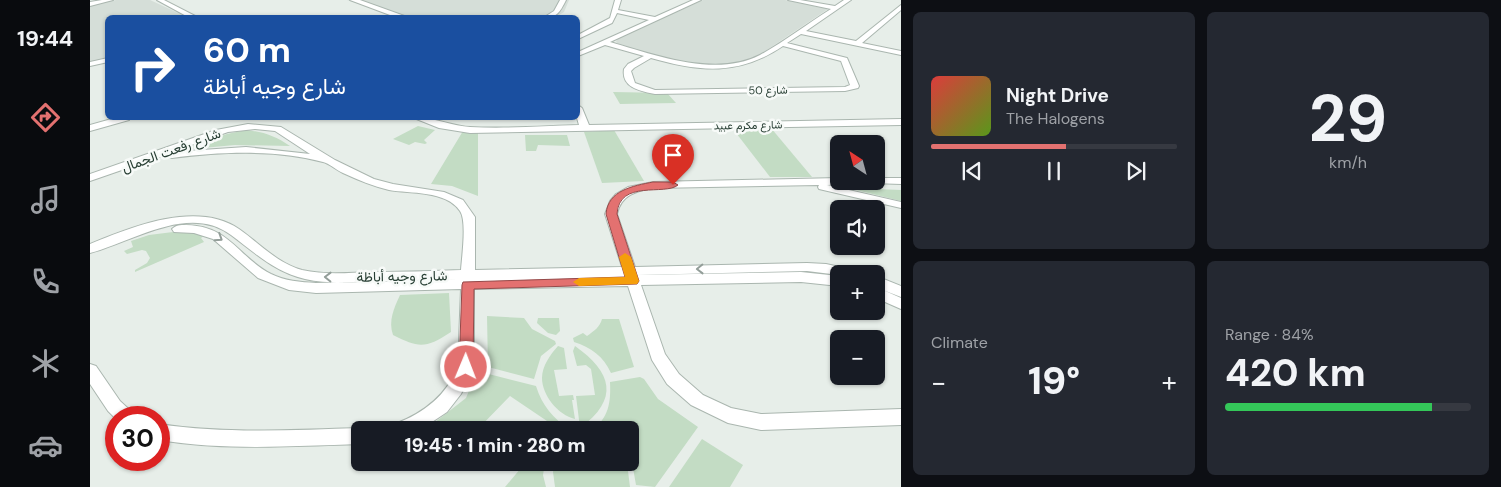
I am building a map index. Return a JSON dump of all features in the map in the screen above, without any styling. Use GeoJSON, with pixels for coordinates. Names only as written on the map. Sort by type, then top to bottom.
{"type":"FeatureCollection","features":[{"type":"Feature","properties":{"kind":"street"},"geometry":{"type":"LineString","coordinates":[[90,4],[110,0]]}},
{"type":"Feature","properties":{"kind":"street"},"geometry":{"type":"LineString","coordinates":[[160,0],[190,15]]}},
{"type":"Feature","properties":{"kind":"street"},"geometry":{"type":"LineString","coordinates":[[353,0],[398,15]]}},
{"type":"Feature","properties":{"kind":"street"},"geometry":{"type":"LineString","coordinates":[[580,35],[610,22],[613,19],[618,0]]}},
{"type":"Feature","properties":{"kind":"street"},"geometry":{"type":"LineString","coordinates":[[580,53],[698,0]]}},
{"type":"Feature","properties":{"kind":"street"},"geometry":{"type":"LineString","coordinates":[[791,0],[836,8]]}},
{"type":"Feature","properties":{"kind":"street"},"geometry":{"type":"LineString","coordinates":[[603,42],[650,56],[693,65],[728,66],[755,61],[848,0]]}},
{"type":"Feature","properties":{"kind":"street"},"geometry":{"type":"LineString","coordinates":[[343,1],[385,15]]}},
{"type":"Feature","properties":{"kind":"street"},"geometry":{"type":"LineString","coordinates":[[552,15],[557,12],[565,2]]}},
{"type":"Feature","properties":{"kind":"street"},"geometry":{"type":"LineString","coordinates":[[857,44],[901,6]]}},
{"type":"Feature","properties":{"kind":"street"},"geometry":{"type":"LineString","coordinates":[[615,11],[656,19]]}},
{"type":"Feature","properties":{"kind":"street"},"geometry":{"type":"LineString","coordinates":[[801,32],[901,53]]}},
{"type":"Feature","properties":{"kind":"street","name":"شارع 50"},"geometry":{"type":"LineString","coordinates":[[650,56],[630,66],[627,74],[632,85],[655,92],[845,89],[855,86],[844,60],[781,44]]}},
{"type":"Feature","properties":{"kind":"street"},"geometry":{"type":"LineString","coordinates":[[90,64],[105,61]]}},
{"type":"Feature","properties":{"kind":"street"},"geometry":{"type":"LineString","coordinates":[[580,115],[583,125]]}},
{"type":"Feature","properties":{"kind":"street","name":"شارع مكرم عبيد"},"geometry":{"type":"LineString","coordinates":[[424,120],[442,126],[470,130],[901,115]]}},
{"type":"Feature","properties":{"kind":"street"},"geometry":{"type":"LineString","coordinates":[[91,125],[105,118]]}},
{"type":"Feature","properties":{"kind":"street"},"geometry":{"type":"LineString","coordinates":[[91,125],[115,120]]}},
{"type":"Feature","properties":{"kind":"street","name":"شارع مكرم عبيد"},"geometry":{"type":"LineString","coordinates":[[445,120],[471,124],[583,125],[901,122]]}},
{"type":"Feature","properties":{"kind":"street"},"geometry":{"type":"LineString","coordinates":[[862,122],[901,129]]}},
{"type":"Feature","properties":{"kind":"street","name":"شارع رفعت الجمال"},"geometry":{"type":"LineString","coordinates":[[90,178],[219,132],[251,125],[278,129],[363,179],[378,184],[438,193],[459,202],[466,209],[469,217],[466,367],[460,383],[450,398],[436,412],[422,421]]}},
{"type":"Feature","properties":{"kind":"street"},"geometry":{"type":"LineString","coordinates":[[147,158],[206,151],[260,150],[285,152],[332,161]]}},
{"type":"Feature","properties":{"kind":"street"},"geometry":{"type":"LineString","coordinates":[[830,181],[653,185],[639,187],[622,194],[612,207],[611,214],[658,356],[673,379],[697,400],[728,415],[762,422],[901,416]]}},
{"type":"Feature","properties":{"kind":"street"},"geometry":{"type":"LineString","coordinates":[[885,181],[901,181]]}},
{"type":"Feature","properties":{"kind":"street"},"geometry":{"type":"LineString","coordinates":[[793,182],[861,194],[901,205]]}},
{"type":"Feature","properties":{"kind":"street","name":"شارع وجيه أباظة"},"geometry":{"type":"LineString","coordinates":[[90,249],[155,225],[183,221],[202,221],[227,227],[275,264],[297,274],[326,278],[468,280]]}},
{"type":"Feature","properties":{"kind":"street","name":"شارع وجيه أباظة"},"geometry":{"type":"LineString","coordinates":[[90,257],[147,235],[171,230],[193,229],[219,236],[255,269],[269,278],[287,285],[316,288],[807,267],[830,269]]}},
{"type":"Feature","properties":{"kind":"street","name":"شارع وجيه أباظة"},"geometry":{"type":"LineString","coordinates":[[631,276],[802,277],[830,280]]}},
{"type":"Feature","properties":{"kind":"street"},"geometry":{"type":"LineString","coordinates":[[885,285],[901,292]]}},
{"type":"Feature","properties":{"kind":"street"},"geometry":{"type":"LineString","coordinates":[[885,296],[901,304]]}},
{"type":"Feature","properties":{"kind":"street"},"geometry":{"type":"LineString","coordinates":[[90,370],[114,406]]}},
{"type":"Feature","properties":{"kind":"street"},"geometry":{"type":"LineString","coordinates":[[170,434],[223,439],[351,436]]}},
{"type":"Feature","properties":{"kind":"shaded area"},"geometry":{"type":"Polygon","coordinates":[[[116,0],[150,0],[183,15],[105,15],[105,58],[90,62],[90,5],[116,0]]]}},
{"type":"Feature","properties":{"kind":"shaded area"},"geometry":{"type":"Polygon","coordinates":[[[347,0],[569,0],[564,12],[559,15],[393,15],[347,0]]]}},
{"type":"Feature","properties":{"kind":"shaded area"},"geometry":{"type":"Polygon","coordinates":[[[703,0],[785,0],[828,9],[758,56],[737,64],[712,65],[681,62],[621,46],[616,42],[617,39],[703,0]]]}},
{"type":"Feature","properties":{"kind":"green space"},"geometry":{"type":"Polygon","coordinates":[[[613,92],[667,93],[676,103],[620,104],[613,92]]]}},
{"type":"Feature","properties":{"kind":"green space"},"geometry":{"type":"Polygon","coordinates":[[[418,126],[435,130],[424,140],[427,143],[415,142],[409,145],[393,139],[418,126]]]}},
{"type":"Feature","properties":{"kind":"green space"},"geometry":{"type":"Polygon","coordinates":[[[771,128],[812,177],[770,177],[733,129],[771,128]]]}},
{"type":"Feature","properties":{"kind":"green space"},"geometry":{"type":"Polygon","coordinates":[[[246,130],[269,135],[290,146],[235,145],[181,150],[227,134],[246,130]]]}},
{"type":"Feature","properties":{"kind":"green space"},"geometry":{"type":"Polygon","coordinates":[[[614,130],[644,181],[602,183],[584,132],[614,130]]]}},
{"type":"Feature","properties":{"kind":"green space"},"geometry":{"type":"Polygon","coordinates":[[[463,131],[478,132],[478,196],[452,186],[431,184],[463,131]]]}},
{"type":"Feature","properties":{"kind":"green space"},"geometry":{"type":"Polygon","coordinates":[[[525,135],[567,135],[570,146],[538,145],[536,151],[526,151],[525,135]]]}},
{"type":"Feature","properties":{"kind":"green space"},"geometry":{"type":"Polygon","coordinates":[[[856,190],[901,190],[901,201],[856,190]]]}},
{"type":"Feature","properties":{"kind":"green space"},"geometry":{"type":"Polygon","coordinates":[[[181,231],[205,235],[201,238],[204,242],[135,272],[135,270],[147,263],[150,258],[146,251],[142,250],[127,254],[124,251],[133,247],[131,241],[149,235],[181,231]]]}},
{"type":"Feature","properties":{"kind":"green space"},"geometry":{"type":"Polygon","coordinates":[[[449,293],[451,332],[435,341],[422,345],[393,335],[391,320],[400,295],[449,293]]]}},
{"type":"Feature","properties":{"kind":"green space"},"geometry":{"type":"Polygon","coordinates":[[[487,316],[524,318],[532,329],[555,341],[556,344],[541,356],[534,379],[488,367],[487,316]]]}},
{"type":"Feature","properties":{"kind":"green space"},"geometry":{"type":"Polygon","coordinates":[[[538,318],[559,318],[560,331],[556,335],[548,333],[537,323],[538,318]]]}},
{"type":"Feature","properties":{"kind":"green space"},"geometry":{"type":"Polygon","coordinates":[[[602,319],[619,319],[634,367],[611,373],[596,353],[574,342],[573,338],[583,333],[587,336],[594,331],[602,319]]]}},
{"type":"Feature","properties":{"kind":"green space"},"geometry":{"type":"Polygon","coordinates":[[[558,346],[564,348],[567,369],[554,370],[559,396],[573,395],[575,419],[557,409],[548,397],[543,384],[542,374],[545,365],[558,346]]]}},
{"type":"Feature","properties":{"kind":"green space"},"geometry":{"type":"Polygon","coordinates":[[[575,346],[597,366],[606,386],[606,396],[601,407],[588,421],[579,421],[576,396],[595,395],[591,369],[586,365],[577,366],[573,351],[575,346]]]}},
{"type":"Feature","properties":{"kind":"green space"},"geometry":{"type":"Polygon","coordinates":[[[477,371],[536,386],[541,399],[559,421],[547,421],[510,396],[486,421],[437,421],[466,398],[477,371]]]}},
{"type":"Feature","properties":{"kind":"green space"},"geometry":{"type":"Polygon","coordinates":[[[640,377],[644,379],[658,399],[698,427],[655,487],[636,485],[634,471],[639,471],[639,421],[602,421],[608,409],[610,382],[640,377]]]}},
{"type":"Feature","properties":{"kind":"green space"},"geometry":{"type":"Polygon","coordinates":[[[702,439],[743,465],[730,487],[669,487],[702,439]]]}},
{"type":"Feature","properties":{"kind":"green space"},"geometry":{"type":"Polygon","coordinates":[[[518,471],[544,471],[546,487],[505,487],[518,471]]]}},
{"type":"Feature","properties":{"kind":"green space"},"geometry":{"type":"Polygon","coordinates":[[[628,471],[630,487],[555,487],[553,472],[628,471]]]}},
{"type":"Feature","properties":{"kind":"slow traffic"},"geometry":{"type":"LineString","coordinates":[[579,282],[633,281],[625,257]]}},
{"type":"Feature","properties":{"kind":"route"},"geometry":{"type":"LineString","coordinates":[[466,367],[468,285],[633,281],[611,214],[612,207],[622,194],[630,190],[653,185],[673,185]]}}]}
